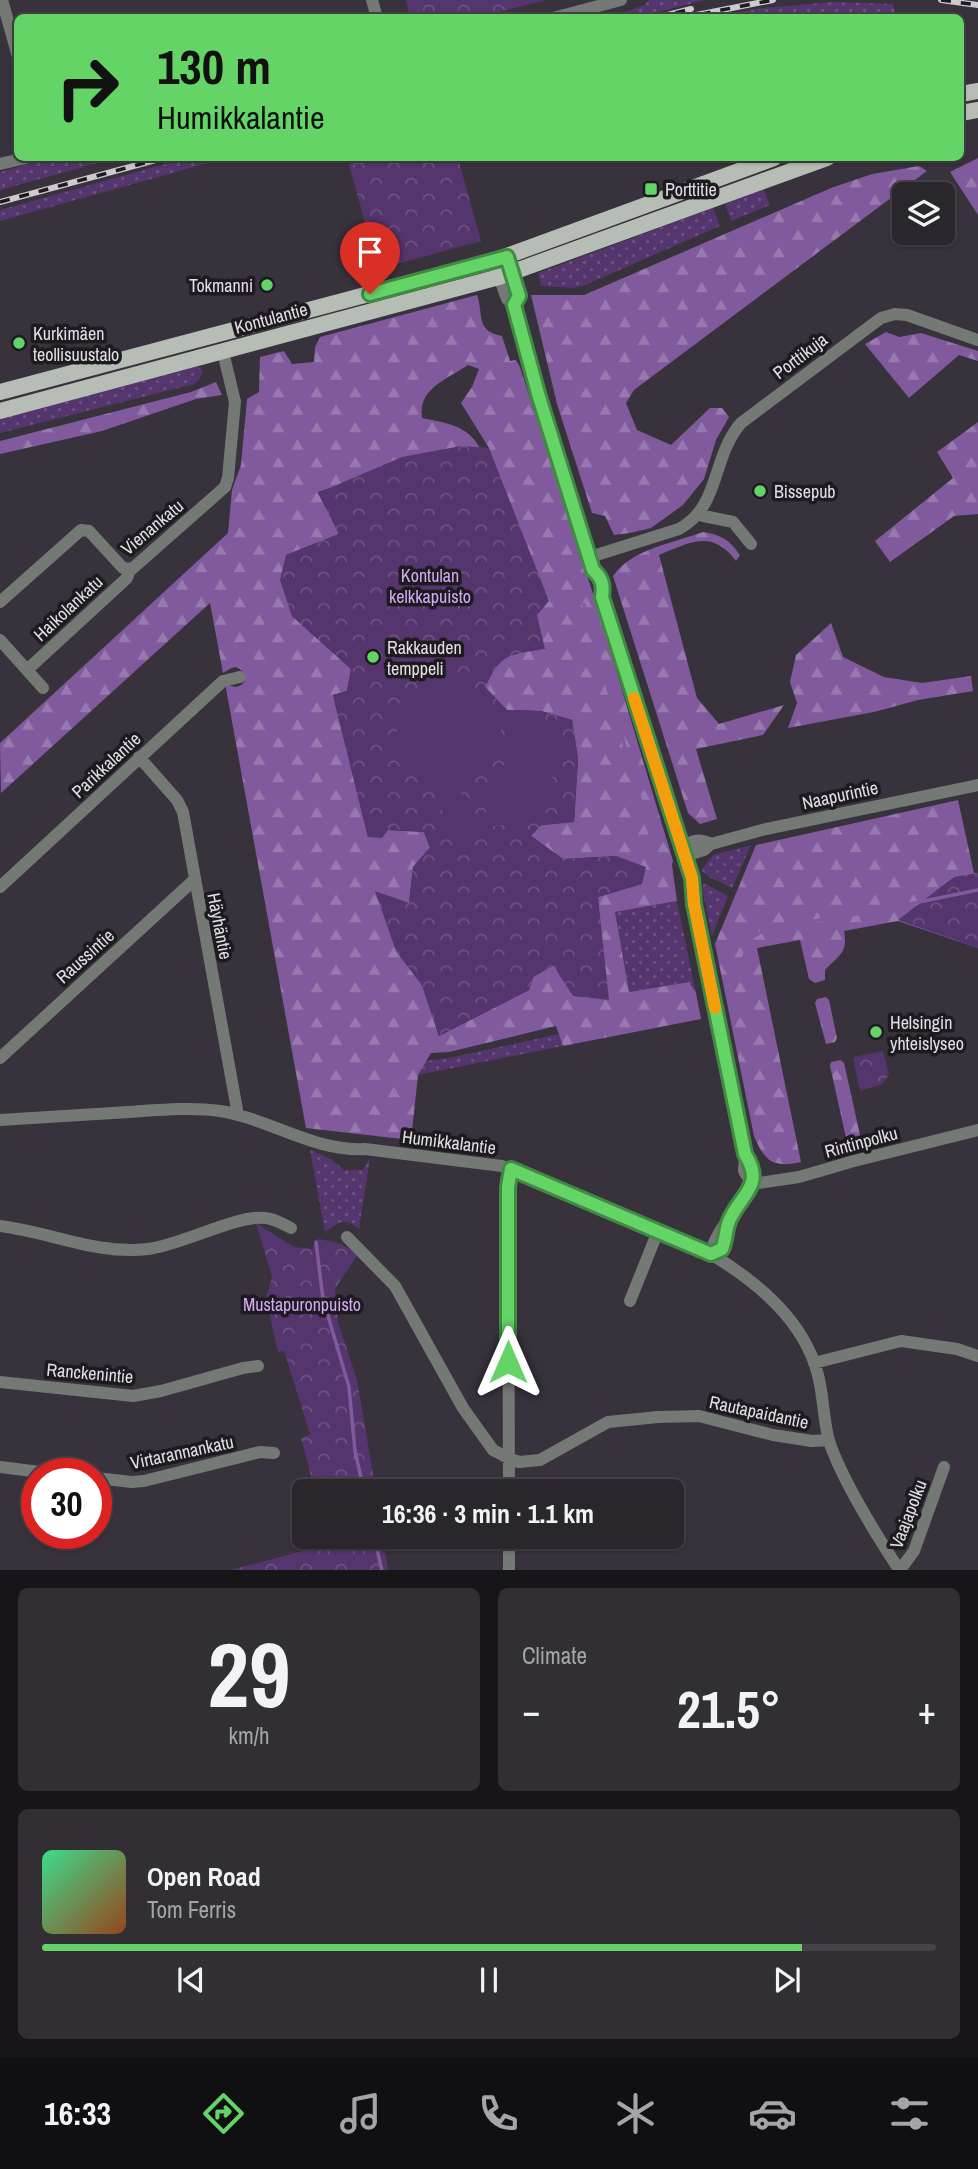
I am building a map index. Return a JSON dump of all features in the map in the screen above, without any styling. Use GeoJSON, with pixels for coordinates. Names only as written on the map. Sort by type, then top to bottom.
{"type":"FeatureCollection","features":[{"type":"Feature","properties":{"kind":"main road","name":"Kontulantie"},"geometry":{"type":"LineString","coordinates":[[0,392],[503,267],[767,161]]}},
{"type":"Feature","properties":{"kind":"main road","name":"Kontulantie"},"geometry":{"type":"LineString","coordinates":[[0,411],[223,352],[503,267],[819,161]]}},
{"type":"Feature","properties":{"kind":"street"},"geometry":{"type":"LineString","coordinates":[[2,0],[14,43]]}},
{"type":"Feature","properties":{"kind":"street"},"geometry":{"type":"LineString","coordinates":[[568,14],[621,0]]}},
{"type":"Feature","properties":{"kind":"street"},"geometry":{"type":"LineString","coordinates":[[503,267],[519,296],[514,305],[539,397],[592,564],[604,588],[602,597],[692,878],[694,904],[745,1154],[754,1175],[752,1184],[731,1216],[722,1249],[711,1254]]}},
{"type":"Feature","properties":{"kind":"street","name":"Porttikuja"},"geometry":{"type":"LineString","coordinates":[[699,515],[727,443],[741,424],[881,318],[895,314],[906,315],[978,340]]}},
{"type":"Feature","properties":{"kind":"street","name":"Vienankatu"},"geometry":{"type":"LineString","coordinates":[[0,602],[81,530],[89,531],[123,568],[130,570],[136,567],[225,487],[235,402],[223,352]]}},
{"type":"Feature","properties":{"kind":"street"},"geometry":{"type":"LineString","coordinates":[[592,564],[680,529],[699,515],[733,522],[751,544]]}},
{"type":"Feature","properties":{"kind":"street","name":"Haikolankatu"},"geometry":{"type":"LineString","coordinates":[[27,670],[127,578],[130,570]]}},
{"type":"Feature","properties":{"kind":"street"},"geometry":{"type":"LineString","coordinates":[[0,640],[43,688]]}},
{"type":"Feature","properties":{"kind":"street","name":"Parikkalantie"},"geometry":{"type":"LineString","coordinates":[[0,887],[222,681],[240,677]]}},
{"type":"Feature","properties":{"kind":"street","name":"Häyhäntie"},"geometry":{"type":"LineString","coordinates":[[139,757],[180,806],[237,1115]]}},
{"type":"Feature","properties":{"kind":"street","name":"Naapurintie"},"geometry":{"type":"LineString","coordinates":[[682,852],[694,853],[711,844],[784,825],[978,785]]}},
{"type":"Feature","properties":{"kind":"street","name":"Raussintie"},"geometry":{"type":"LineString","coordinates":[[0,1058],[193,881]]}},
{"type":"Feature","properties":{"kind":"street","name":"Humikkalantie"},"geometry":{"type":"LineString","coordinates":[[0,1120],[161,1110],[218,1111],[313,1142],[349,1150],[365,1149],[469,1161],[511,1169],[711,1254],[738,1272],[779,1306],[797,1328],[814,1363],[821,1387],[829,1440],[861,1506],[900,1570]]}},
{"type":"Feature","properties":{"kind":"street","name":"Rintinpolku"},"geometry":{"type":"LineString","coordinates":[[752,1184],[799,1177],[978,1130]]}},
{"type":"Feature","properties":{"kind":"street"},"geometry":{"type":"LineString","coordinates":[[509,1479],[508,1187],[511,1169]]}},
{"type":"Feature","properties":{"kind":"street"},"geometry":{"type":"LineString","coordinates":[[0,1226],[98,1248],[135,1250],[171,1246],[259,1218],[274,1220],[291,1228]]}},
{"type":"Feature","properties":{"kind":"street"},"geometry":{"type":"LineString","coordinates":[[630,1301],[658,1231]]}},
{"type":"Feature","properties":{"kind":"street"},"geometry":{"type":"LineString","coordinates":[[346,1237],[395,1286],[463,1408],[493,1450],[508,1458]]}},
{"type":"Feature","properties":{"kind":"street"},"geometry":{"type":"LineString","coordinates":[[814,1363],[901,1341],[957,1349],[978,1356]]}},
{"type":"Feature","properties":{"kind":"street","name":"Ranckenintie"},"geometry":{"type":"LineString","coordinates":[[0,1381],[133,1396],[258,1366]]}},
{"type":"Feature","properties":{"kind":"street","name":"Rautapaidantie"},"geometry":{"type":"LineString","coordinates":[[508,1458],[519,1462],[540,1460],[608,1422],[658,1417],[699,1416],[773,1435],[812,1441],[829,1440]]}},
{"type":"Feature","properties":{"kind":"street","name":"Virtarannankatu"},"geometry":{"type":"LineString","coordinates":[[112,1480],[144,1481],[260,1452],[274,1453]]}},
{"type":"Feature","properties":{"kind":"street"},"geometry":{"type":"LineString","coordinates":[[0,1467],[21,1470]]}},
{"type":"Feature","properties":{"kind":"street","name":"Vaajapolku"},"geometry":{"type":"LineString","coordinates":[[900,1570],[914,1551],[944,1467]]}},
{"type":"Feature","properties":{"kind":"street"},"geometry":{"type":"LineString","coordinates":[[509,1549],[509,1570]]}},
{"type":"Feature","properties":{"kind":"green space"},"geometry":{"type":"Polygon","coordinates":[[[406,0],[546,0],[491,14],[409,14],[406,0]]]}},
{"type":"Feature","properties":{"kind":"green space"},"geometry":{"type":"Polygon","coordinates":[[[649,0],[705,0],[650,14],[621,14],[644,5],[649,0]]]}},
{"type":"Feature","properties":{"kind":"green space"},"geometry":{"type":"Polygon","coordinates":[[[832,2],[893,4],[896,14],[729,14],[832,2]]]}},
{"type":"Feature","properties":{"kind":"green space"},"geometry":{"type":"Polygon","coordinates":[[[978,158],[978,215],[950,172],[978,158]]]}},
{"type":"Feature","properties":{"kind":"green space"},"geometry":{"type":"Polygon","coordinates":[[[40,161],[105,161],[0,190],[0,172],[40,161]]]}},
{"type":"Feature","properties":{"kind":"green space"},"geometry":{"type":"Polygon","coordinates":[[[176,161],[215,161],[0,221],[0,210],[176,161]]]}},
{"type":"Feature","properties":{"kind":"green space"},"geometry":{"type":"Polygon","coordinates":[[[348,161],[459,161],[481,241],[378,269],[348,161]]]}},
{"type":"Feature","properties":{"kind":"green space"},"geometry":{"type":"Polygon","coordinates":[[[919,166],[927,171],[912,182],[892,182],[892,197],[634,390],[626,403],[637,430],[671,445],[710,408],[722,408],[729,417],[716,440],[704,479],[683,505],[651,528],[614,535],[605,516],[592,513],[557,404],[531,295],[584,295],[831,188],[872,174],[919,166]]]}},
{"type":"Feature","properties":{"kind":"green space"},"geometry":{"type":"Polygon","coordinates":[[[763,188],[770,205],[731,221],[725,204],[763,188]]]}},
{"type":"Feature","properties":{"kind":"green space"},"geometry":{"type":"Polygon","coordinates":[[[713,208],[720,226],[583,286],[541,286],[538,273],[713,208]]]}},
{"type":"Feature","properties":{"kind":"green space"},"geometry":{"type":"Polygon","coordinates":[[[477,295],[484,326],[493,334],[502,336],[510,361],[516,360],[520,367],[596,603],[673,861],[677,901],[615,912],[629,992],[689,982],[696,993],[701,1019],[563,1046],[556,1026],[449,1052],[431,1053],[418,1075],[411,1140],[306,1128],[225,683],[233,687],[240,685],[245,681],[244,673],[234,667],[223,673],[210,603],[1,793],[0,743],[228,533],[232,490],[241,465],[247,399],[259,392],[260,357],[284,351],[292,364],[314,362],[315,347],[320,337],[477,295]],[[468,365],[435,386],[424,399],[422,418],[462,430],[475,440],[480,448],[461,447],[318,492],[339,534],[286,555],[292,616],[351,669],[347,691],[333,695],[368,837],[388,830],[424,832],[430,848],[413,867],[409,904],[396,951],[422,985],[439,1036],[529,990],[533,977],[554,965],[598,897],[641,884],[616,856],[563,859],[531,836],[541,825],[574,822],[578,759],[572,720],[541,711],[507,710],[485,687],[495,667],[509,654],[489,448],[461,403],[472,387],[479,369],[468,365]]]}},
{"type":"Feature","properties":{"kind":"green space"},"geometry":{"type":"Polygon","coordinates":[[[886,332],[899,337],[921,333],[978,351],[978,361],[959,355],[909,398],[865,344],[886,332]]]}},
{"type":"Feature","properties":{"kind":"green space"},"geometry":{"type":"Polygon","coordinates":[[[197,366],[203,371],[194,384],[0,433],[0,418],[197,366]]]}},
{"type":"Feature","properties":{"kind":"green space"},"geometry":{"type":"Polygon","coordinates":[[[216,382],[222,395],[196,399],[102,431],[0,454],[0,441],[191,392],[216,382]]]}},
{"type":"Feature","properties":{"kind":"green space"},"geometry":{"type":"Polygon","coordinates":[[[978,422],[978,514],[954,516],[890,562],[875,541],[953,478],[937,452],[978,422]]]}},
{"type":"Feature","properties":{"kind":"green space","name":"Kontulan kelkkapuisto"},"geometry":{"type":"Polygon","coordinates":[[[461,446],[489,448],[549,601],[537,615],[545,649],[508,657],[496,667],[485,687],[507,710],[541,711],[572,720],[578,759],[574,822],[541,825],[531,836],[563,859],[616,856],[646,867],[642,884],[598,897],[609,1000],[573,996],[553,965],[533,977],[529,990],[439,1036],[422,985],[396,951],[375,891],[409,903],[413,867],[430,847],[424,832],[388,830],[382,838],[368,837],[333,695],[347,691],[351,669],[292,616],[280,580],[286,555],[339,534],[318,493],[402,457],[461,446]]]}},
{"type":"Feature","properties":{"kind":"green space"},"geometry":{"type":"Polygon","coordinates":[[[703,532],[728,541],[740,555],[736,561],[718,545],[700,541],[659,555],[697,698],[719,724],[784,705],[763,735],[696,749],[717,819],[700,824],[688,813],[613,576],[631,559],[642,553],[703,532]]]}},
{"type":"Feature","properties":{"kind":"green space"},"geometry":{"type":"Polygon","coordinates":[[[831,623],[843,657],[884,677],[922,683],[971,676],[973,691],[788,728],[797,703],[790,682],[796,655],[831,623]]]}},
{"type":"Feature","properties":{"kind":"green space"},"geometry":{"type":"Polygon","coordinates":[[[449,681],[469,685],[486,696],[497,713],[501,733],[497,753],[486,770],[469,781],[449,785],[429,781],[412,770],[401,753],[397,733],[401,713],[412,696],[429,685],[449,681]]]}},
{"type":"Feature","properties":{"kind":"green space"},"geometry":{"type":"Polygon","coordinates":[[[507,710],[521,710],[555,728],[563,746],[562,752],[534,818],[522,824],[479,828],[506,757],[506,728],[502,713],[507,710]]]}},
{"type":"Feature","properties":{"kind":"green space"},"geometry":{"type":"Polygon","coordinates":[[[459,788],[473,828],[451,836],[437,795],[459,788]]]}},
{"type":"Feature","properties":{"kind":"green space"},"geometry":{"type":"Polygon","coordinates":[[[958,800],[974,873],[978,873],[978,948],[898,921],[844,931],[845,944],[842,953],[825,970],[825,980],[815,983],[809,979],[800,940],[757,948],[801,1162],[783,1164],[771,1161],[762,1152],[754,1136],[715,944],[756,845],[958,800]]]}},
{"type":"Feature","properties":{"kind":"green space"},"geometry":{"type":"Polygon","coordinates":[[[751,845],[732,888],[701,870],[713,855],[751,845]]]}},
{"type":"Feature","properties":{"kind":"green space"},"geometry":{"type":"Polygon","coordinates":[[[978,873],[978,948],[898,920],[954,877],[978,873]]]}},
{"type":"Feature","properties":{"kind":"green space"},"geometry":{"type":"Polygon","coordinates":[[[704,883],[728,896],[712,936],[702,888],[704,883]]]}},
{"type":"Feature","properties":{"kind":"green space"},"geometry":{"type":"Polygon","coordinates":[[[677,901],[696,993],[688,982],[629,992],[615,912],[677,901]]]}},
{"type":"Feature","properties":{"kind":"green space"},"geometry":{"type":"Polygon","coordinates":[[[826,997],[829,1000],[837,1038],[835,1042],[826,1044],[815,1003],[817,999],[826,997]]]}},
{"type":"Feature","properties":{"kind":"green space"},"geometry":{"type":"Polygon","coordinates":[[[559,1034],[563,1046],[418,1075],[426,1061],[559,1034]]]}},
{"type":"Feature","properties":{"kind":"green space","name":"Helsingin yhteislyseo"},"geometry":{"type":"Polygon","coordinates":[[[883,1051],[889,1075],[882,1084],[860,1091],[853,1057],[883,1051]]]}},
{"type":"Feature","properties":{"kind":"green space"},"geometry":{"type":"Polygon","coordinates":[[[841,1060],[844,1063],[861,1139],[847,1142],[830,1066],[831,1062],[841,1060]]]}},
{"type":"Feature","properties":{"kind":"green space"},"geometry":{"type":"Polygon","coordinates":[[[310,1150],[331,1159],[344,1170],[363,1170],[370,1158],[359,1229],[350,1223],[342,1222],[325,1232],[310,1150]]]}},
{"type":"Feature","properties":{"kind":"green space","name":"Mustapuronpuisto"},"geometry":{"type":"Polygon","coordinates":[[[256,1223],[294,1247],[313,1249],[314,1243],[319,1239],[339,1243],[358,1254],[335,1289],[338,1322],[357,1380],[374,1479],[312,1479],[301,1438],[310,1434],[284,1351],[278,1352],[266,1299],[272,1277],[256,1223]]]}},
{"type":"Feature","properties":{"kind":"green space"},"geometry":{"type":"Polygon","coordinates":[[[310,1549],[385,1549],[388,1570],[231,1570],[310,1549]]]}},
{"type":"Feature","properties":{"kind":"waterway"},"geometry":{"type":"LineString","coordinates":[[584,605],[657,858]]}},
{"type":"Feature","properties":{"kind":"waterway"},"geometry":{"type":"LineString","coordinates":[[729,993],[752,937],[767,929],[978,890]]}},
{"type":"Feature","properties":{"kind":"waterway"},"geometry":{"type":"LineString","coordinates":[[316,1242],[323,1299],[349,1387],[355,1451],[361,1479]]}},
{"type":"Feature","properties":{"kind":"waterway"},"geometry":{"type":"LineString","coordinates":[[377,1549],[382,1570]]}},
{"type":"Feature","properties":{"kind":"railway"},"geometry":{"type":"LineString","coordinates":[[701,14],[773,0]]}},
{"type":"Feature","properties":{"kind":"railway"},"geometry":{"type":"LineString","coordinates":[[941,0],[978,5]]}},
{"type":"Feature","properties":{"kind":"railway"},"geometry":{"type":"LineString","coordinates":[[672,14],[691,9]]}},
{"type":"Feature","properties":{"kind":"railway"},"geometry":{"type":"LineString","coordinates":[[0,202],[152,161]]}},
{"type":"Feature","properties":{"kind":"slow traffic"},"geometry":{"type":"LineString","coordinates":[[634,698],[692,878],[694,904],[715,1008]]}},
{"type":"Feature","properties":{"kind":"place","name":"Porttitie"},"geometry":{"type":"Point","coordinates":[651,189]}},
{"type":"Feature","properties":{"kind":"place","name":"Tokmanni"},"geometry":{"type":"Point","coordinates":[267,285]}},
{"type":"Feature","properties":{"kind":"place","name":"Kurkimäen teollisuustalo"},"geometry":{"type":"Point","coordinates":[19,343]}},
{"type":"Feature","properties":{"kind":"place","name":"Bissepub"},"geometry":{"type":"Point","coordinates":[760,491]}},
{"type":"Feature","properties":{"kind":"place","name":"Rakkauden temppeli"},"geometry":{"type":"Point","coordinates":[373,657]}},
{"type":"Feature","properties":{"kind":"place","name":"Helsingin yhteislyseo"},"geometry":{"type":"Point","coordinates":[876,1032]}},
{"type":"Feature","properties":{"kind":"route"},"geometry":{"type":"LineString","coordinates":[[370,294],[507,257],[519,296],[514,305],[535,383],[593,570],[600,576],[604,588],[602,597],[692,878],[694,904],[745,1154],[754,1175],[750,1190],[731,1216],[722,1249],[711,1254],[511,1169],[508,1187],[508,1362]]}}]}
